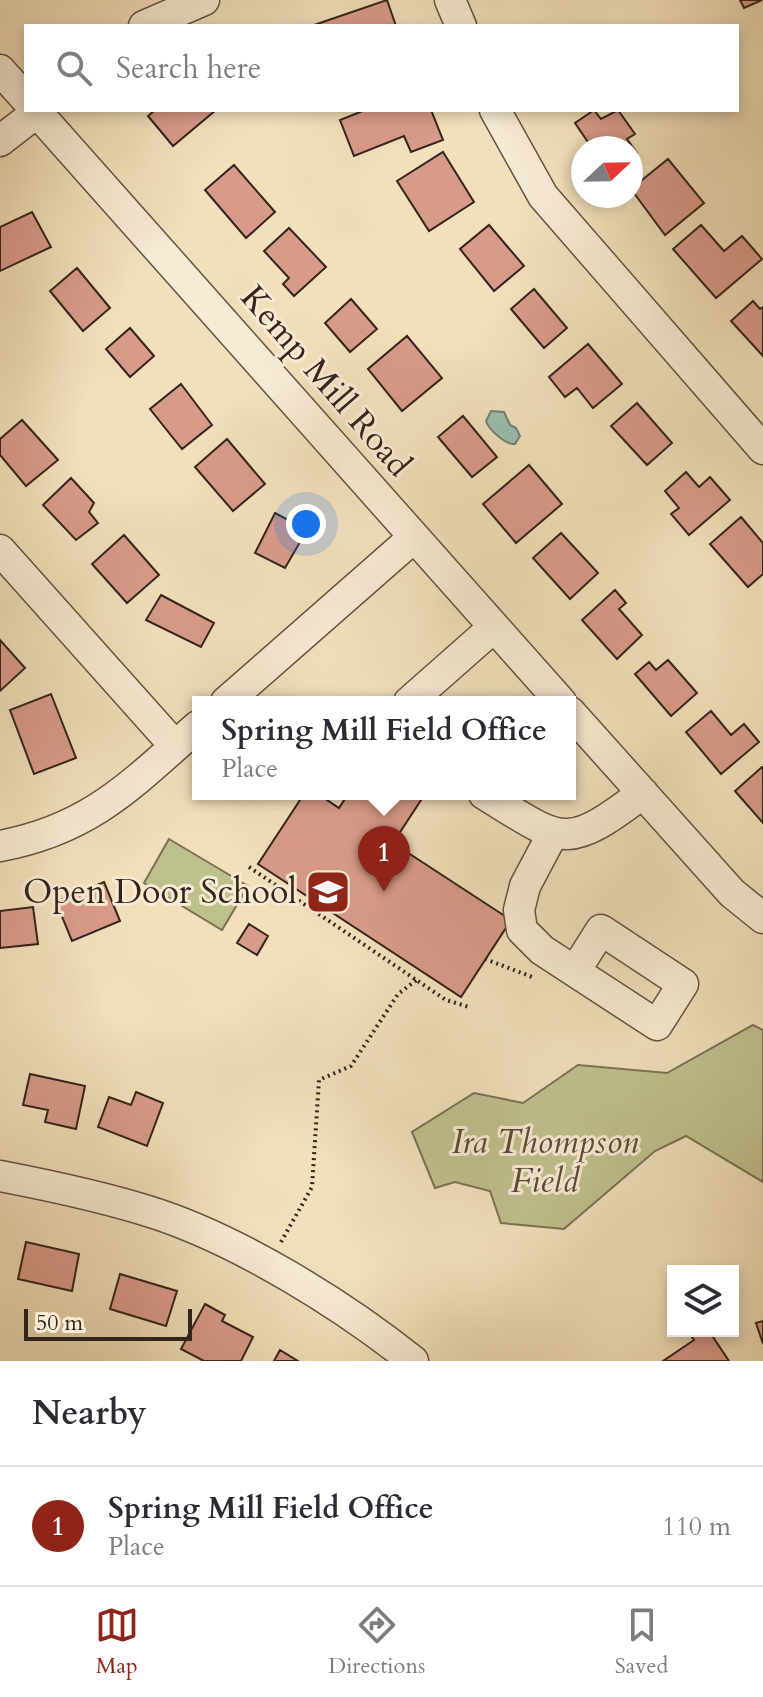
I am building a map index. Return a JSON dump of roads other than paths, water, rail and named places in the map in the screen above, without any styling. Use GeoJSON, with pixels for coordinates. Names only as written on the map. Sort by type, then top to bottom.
{"type":"FeatureCollection","features":[{"type":"Feature","properties":{"kind":"street"},"geometry":{"type":"LineString","coordinates":[[149,24],[204,0]]}},
{"type":"Feature","properties":{"kind":"street"},"geometry":{"type":"LineString","coordinates":[[450,0],[460,24]]}},
{"type":"Feature","properties":{"kind":"street","name":"Kemp Mill Road"},"geometry":{"type":"LineString","coordinates":[[0,70],[24,96]]}},
{"type":"Feature","properties":{"kind":"street"},"geometry":{"type":"LineString","coordinates":[[0,141],[31,112]]}},
{"type":"Feature","properties":{"kind":"street","name":"Kemp Mill Road"},"geometry":{"type":"LineString","coordinates":[[39,112],[556,696]]}},
{"type":"Feature","properties":{"kind":"street"},"geometry":{"type":"LineString","coordinates":[[496,112],[543,196],[763,449]]}},
{"type":"Feature","properties":{"kind":"street"},"geometry":{"type":"LineString","coordinates":[[233,696],[413,538]]}},
{"type":"Feature","properties":{"kind":"street"},"geometry":{"type":"LineString","coordinates":[[0,550],[175,746]]}},
{"type":"Feature","properties":{"kind":"street"},"geometry":{"type":"LineString","coordinates":[[416,696],[494,627]]}},
{"type":"Feature","properties":{"kind":"street"},"geometry":{"type":"LineString","coordinates":[[576,719],[732,893],[763,918]]}},
{"type":"Feature","properties":{"kind":"street"},"geometry":{"type":"LineString","coordinates":[[0,846],[66,826],[122,795],[192,731]]}},
{"type":"Feature","properties":{"kind":"street"},"geometry":{"type":"LineString","coordinates":[[495,800],[553,833],[591,830],[643,793]]}},
{"type":"Feature","properties":{"kind":"street"},"geometry":{"type":"LineString","coordinates":[[553,833],[525,886],[519,910],[522,930],[542,950],[575,971]]}},
{"type":"Feature","properties":{"kind":"street"},"geometry":{"type":"LineString","coordinates":[[0,1176],[62,1187],[157,1214],[268,1265],[370,1327],[413,1361]]}},
{"type":"Feature","properties":{"kind":"place","name":"Open Door School"},"geometry":{"type":"Point","coordinates":[328,892]}},
{"type":"Feature","properties":{"kind":"place","name":"Spring Mill Field Office"},"geometry":{"type":"Point","coordinates":[384,892]}},
{"type":"Feature","properties":{"kind":"park label","name":"Ira Thompson Field"},"geometry":{"type":"Point","coordinates":[545,1162]}}]}
